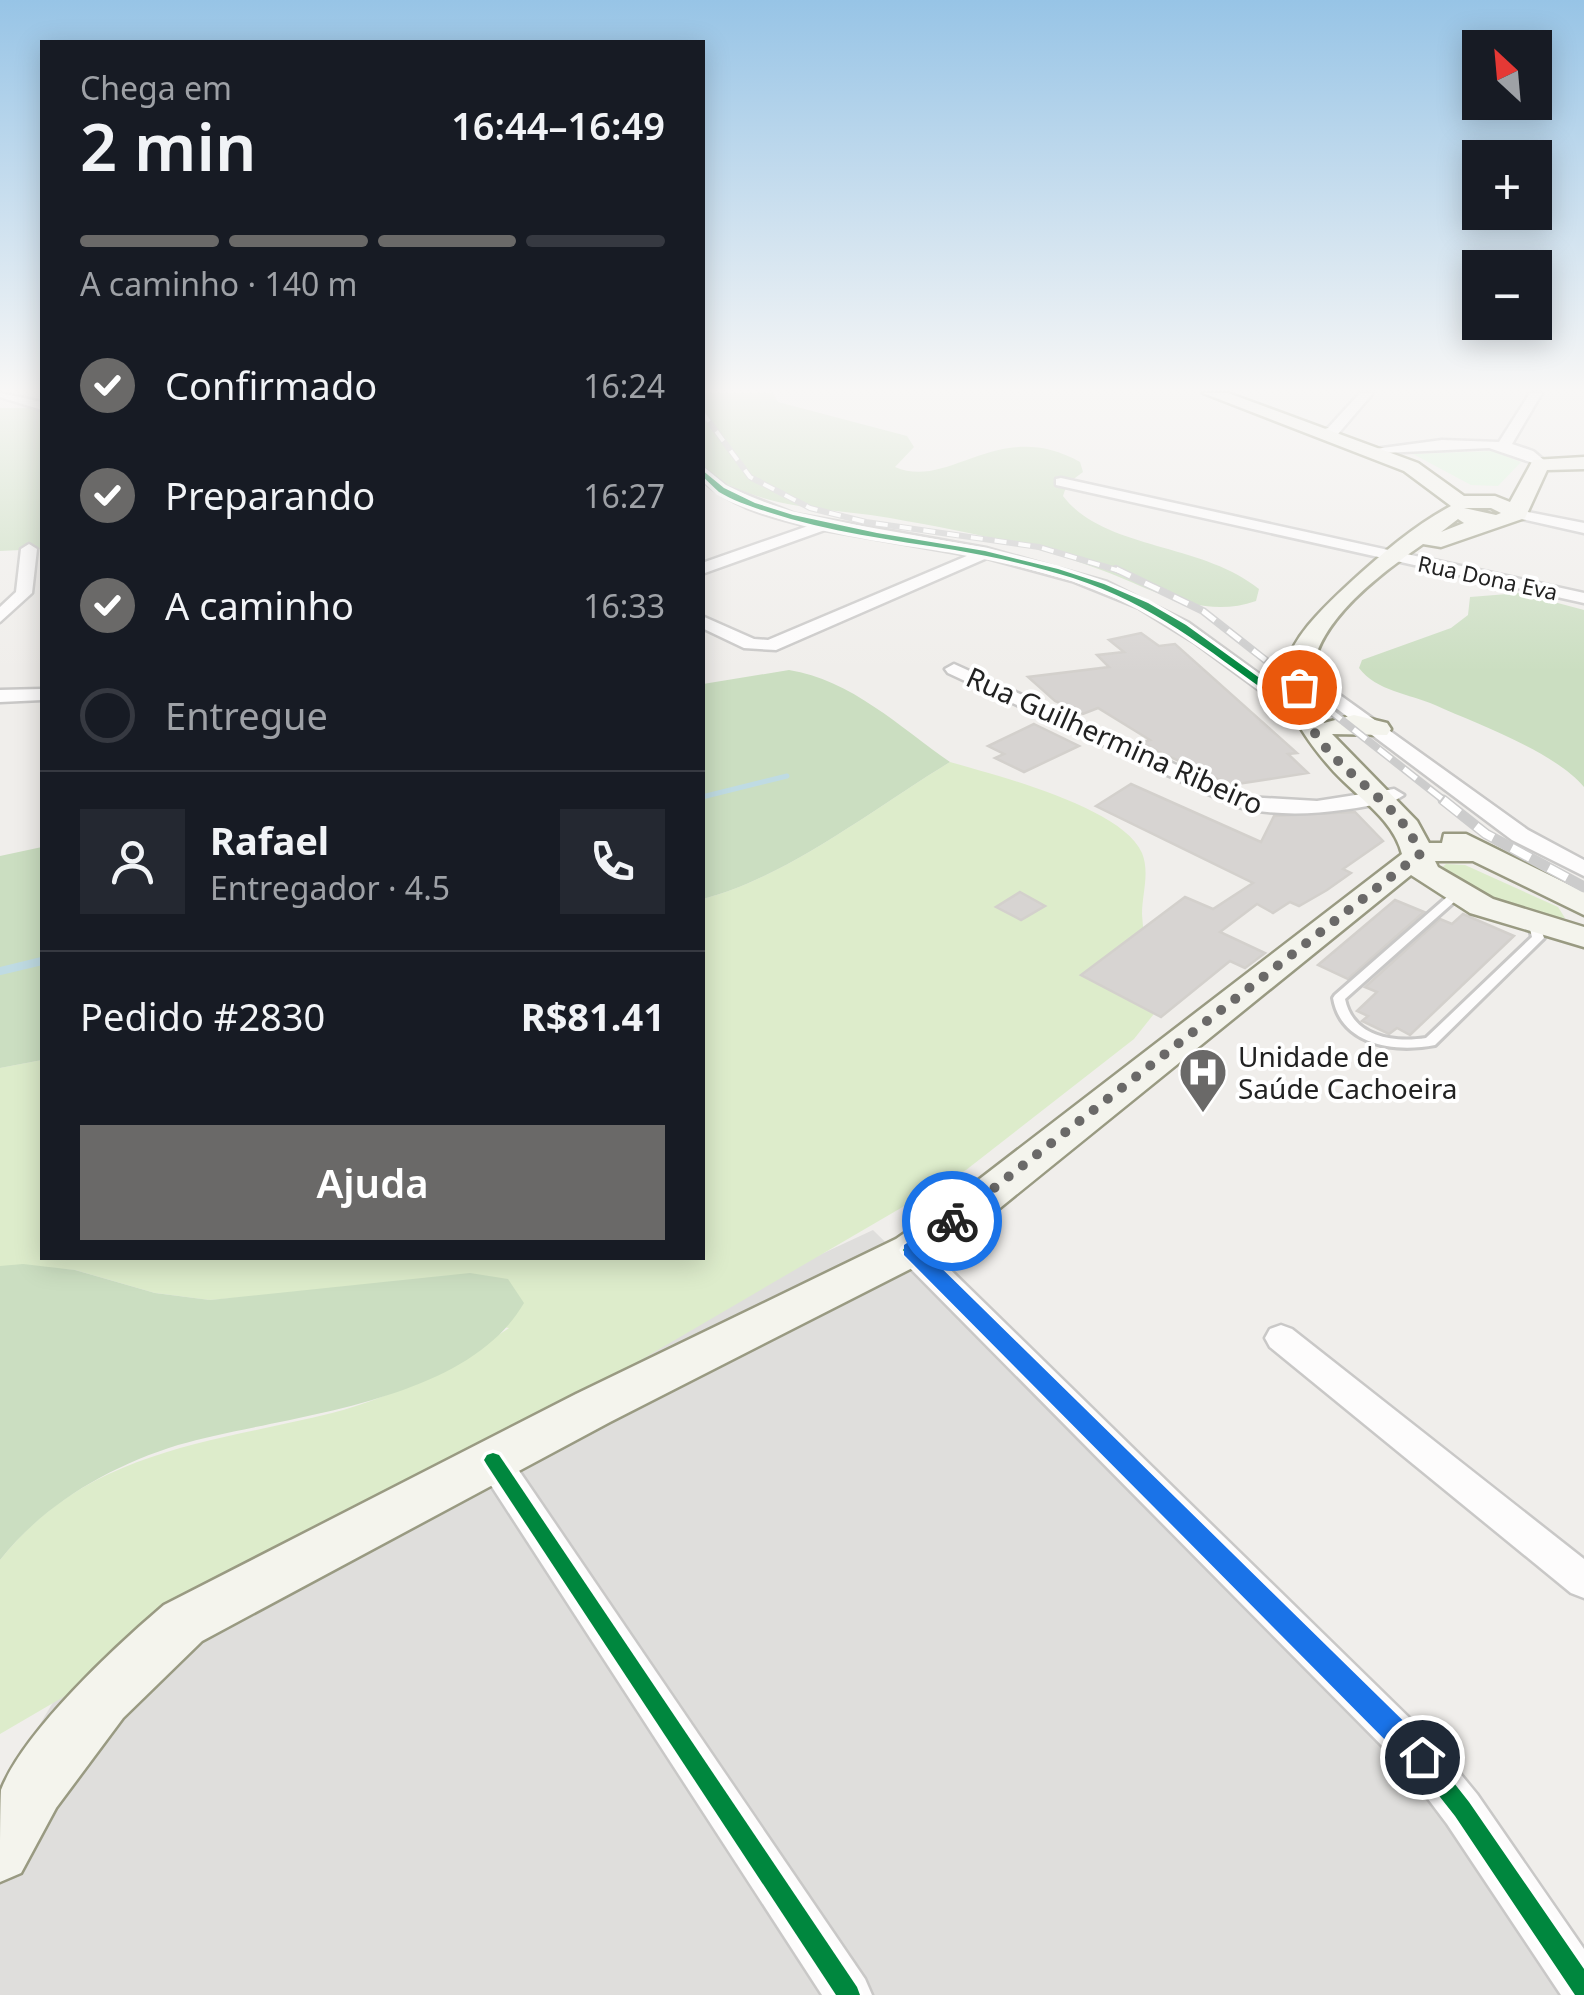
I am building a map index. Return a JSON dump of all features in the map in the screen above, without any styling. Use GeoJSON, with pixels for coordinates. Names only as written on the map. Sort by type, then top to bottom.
{"type":"FeatureCollection","features":[{"type":"Feature","properties":{"kind":"main road"},"geometry":{"type":"LineString","coordinates":[[1441,486],[1474,507]]}},
{"type":"Feature","properties":{"kind":"main road"},"geometry":{"type":"LineString","coordinates":[[1453,486],[1474,507]]}},
{"type":"Feature","properties":{"kind":"main road"},"geometry":{"type":"LineString","coordinates":[[1529,486],[1519,506],[1474,507],[1399,558],[1333,636],[1324,650],[1310,696],[1329,751],[1385,797],[1474,852],[1584,905]]}},
{"type":"Feature","properties":{"kind":"main road"},"geometry":{"type":"LineString","coordinates":[[1399,558],[1446,536],[1474,507]]}},
{"type":"Feature","properties":{"kind":"main road"},"geometry":{"type":"LineString","coordinates":[[1310,696],[1357,724],[1348,748],[1414,837],[1425,865],[1459,892],[1565,930]]}},
{"type":"Feature","properties":{"kind":"main road"},"geometry":{"type":"LineString","coordinates":[[8,1822],[126,1670],[183,1623],[494,1460],[911,1250],[970,1209],[1382,881],[1425,865],[1448,848],[1474,852]]}},
{"type":"Feature","properties":{"kind":"street"},"geometry":{"type":"LineString","coordinates":[[720,486],[821,526],[986,553],[1078,578],[1166,616],[1252,680],[1310,696]]}},
{"type":"Feature","properties":{"kind":"street","name":"Rua Dona Eva"},"geometry":{"type":"LineString","coordinates":[[1079,486],[1584,598]]}},
{"type":"Feature","properties":{"kind":"street"},"geometry":{"type":"LineString","coordinates":[[1519,506],[1584,528]]}},
{"type":"Feature","properties":{"kind":"street"},"geometry":{"type":"LineString","coordinates":[[705,568],[821,526]]}},
{"type":"Feature","properties":{"kind":"street"},"geometry":{"type":"LineString","coordinates":[[0,617],[24,593],[29,550]]}},
{"type":"Feature","properties":{"kind":"street"},"geometry":{"type":"LineString","coordinates":[[705,623],[750,644],[770,646],[986,553]]}},
{"type":"Feature","properties":{"kind":"street","name":"Rua Guilhermina Ribeiro"},"geometry":{"type":"LineString","coordinates":[[954,669],[1241,802],[1270,810],[1301,810],[1385,797]]}},
{"type":"Feature","properties":{"kind":"street"},"geometry":{"type":"LineString","coordinates":[[0,696],[40,694]]}},
{"type":"Feature","properties":{"kind":"street"},"geometry":{"type":"LineString","coordinates":[[1357,724],[1520,835],[1584,869]]}},
{"type":"Feature","properties":{"kind":"street"},"geometry":{"type":"LineString","coordinates":[[911,1250],[1422,1757],[1462,1808],[1584,1989]]}},
{"type":"Feature","properties":{"kind":"street"},"geometry":{"type":"LineString","coordinates":[[1281,1338],[1584,1581]]}},
{"type":"Feature","properties":{"kind":"street"},"geometry":{"type":"LineString","coordinates":[[494,1460],[850,1995]]}},
{"type":"Feature","properties":{"kind":"lane"},"geometry":{"type":"LineString","coordinates":[[1459,892],[1340,998],[1342,1012],[1354,1026],[1390,1043],[1430,1042],[1538,938],[1565,930]]}},
{"type":"Feature","properties":{"kind":"shaded area"},"geometry":{"type":"Polygon","coordinates":[[[873,1230],[1425,1769],[1578,1995],[0,1995],[0,1791],[58,1694],[476,1415],[873,1230]]]}},
{"type":"Feature","properties":{"kind":"green space"},"geometry":{"type":"Polygon","coordinates":[[[0,486],[40,486],[40,549],[0,551],[0,486]]]}},
{"type":"Feature","properties":{"kind":"green space"},"geometry":{"type":"Polygon","coordinates":[[[733,486],[1066,486],[1063,496],[1081,514],[1103,527],[1210,562],[1259,589],[1256,601],[1236,606],[1197,605],[1026,546],[890,518],[793,505],[733,486]]]}},
{"type":"Feature","properties":{"kind":"green space"},"geometry":{"type":"Polygon","coordinates":[[[1520,593],[1584,610],[1584,787],[1535,751],[1435,705],[1384,687],[1359,668],[1362,660],[1451,628],[1468,615],[1470,597],[1520,593]]]}},
{"type":"Feature","properties":{"kind":"green space"},"geometry":{"type":"Polygon","coordinates":[[[789,670],[811,675],[854,694],[950,762],[798,858],[705,898],[705,684],[789,670]]]}},
{"type":"Feature","properties":{"kind":"green space"},"geometry":{"type":"Polygon","coordinates":[[[950,762],[1025,784],[1084,807],[1130,836],[1142,853],[1146,876],[1143,925],[1161,1005],[1134,1039],[966,1170],[0,1734],[0,1560],[34,1523],[71,1495],[110,1473],[195,1444],[332,1413],[379,1398],[446,1367],[509,1328],[297,1293],[210,1300],[155,1293],[75,1270],[0,1266],[0,1068],[40,1060],[40,1260],[705,1260],[705,898],[766,875],[830,840],[950,762]]]}},
{"type":"Feature","properties":{"kind":"green space"},"geometry":{"type":"Polygon","coordinates":[[[40,847],[40,1060],[0,1068],[0,856],[40,847]]]}},
{"type":"Feature","properties":{"kind":"green space"},"geometry":{"type":"Polygon","coordinates":[[[1446,864],[1465,865],[1558,907],[1565,918],[1547,920],[1446,878],[1439,870],[1446,864]]]}},
{"type":"Feature","properties":{"kind":"green space"},"geometry":{"type":"Polygon","coordinates":[[[23,1264],[75,1270],[155,1293],[210,1300],[470,1273],[508,1279],[524,1303],[496,1337],[459,1364],[415,1385],[317,1414],[178,1445],[103,1476],[37,1521],[0,1560],[0,1266],[23,1264]]]}},
{"type":"Feature","properties":{"kind":"building"},"geometry":{"type":"Polygon","coordinates":[[[1141,633],[1159,646],[1175,644],[1297,753],[1288,754],[1308,773],[1231,785],[1140,743],[1150,740],[1098,708],[1083,714],[1055,701],[1028,677],[1109,667],[1097,655],[1124,652],[1109,640],[1141,633]]]}},
{"type":"Feature","properties":{"kind":"building"},"geometry":{"type":"Polygon","coordinates":[[[1034,724],[1079,746],[1024,772],[995,758],[1004,754],[988,746],[1034,724]]]}},
{"type":"Feature","properties":{"kind":"building"},"geometry":{"type":"Polygon","coordinates":[[[1131,784],[1261,842],[1274,816],[1355,812],[1383,841],[1343,869],[1351,873],[1299,906],[1290,902],[1273,913],[1257,904],[1220,932],[1265,953],[1245,968],[1230,961],[1161,1017],[1081,975],[1185,897],[1213,909],[1253,883],[1096,806],[1131,784]]]}},
{"type":"Feature","properties":{"kind":"building"},"geometry":{"type":"Polygon","coordinates":[[[1020,892],[1045,906],[1021,920],[996,907],[1020,892]]]}},
{"type":"Feature","properties":{"kind":"building"},"geometry":{"type":"Polygon","coordinates":[[[1395,900],[1424,912],[1348,979],[1318,965],[1395,900]]]}},
{"type":"Feature","properties":{"kind":"building"},"geometry":{"type":"Polygon","coordinates":[[[1463,914],[1514,936],[1410,1035],[1397,1028],[1389,1034],[1362,1021],[1368,1016],[1357,1011],[1377,992],[1365,987],[1440,919],[1452,924],[1463,914]]]}},
{"type":"Feature","properties":{"kind":"waterway"},"geometry":{"type":"LineString","coordinates":[[705,796],[787,776]]}},
{"type":"Feature","properties":{"kind":"waterway"},"geometry":{"type":"LineString","coordinates":[[0,971],[40,961]]}},
{"type":"Feature","properties":{"kind":"railway"},"geometry":{"type":"LineString","coordinates":[[768,486],[810,508],[866,522],[1039,547],[1121,571]]}},
{"type":"Feature","properties":{"kind":"railway"},"geometry":{"type":"LineString","coordinates":[[1116,569],[1121,571]]}},
{"type":"Feature","properties":{"kind":"railway"},"geometry":{"type":"LineString","coordinates":[[1121,571],[1203,611],[1446,802]]}},
{"type":"Feature","properties":{"kind":"railway"},"geometry":{"type":"LineString","coordinates":[[1443,800],[1486,834],[1584,887]]}},
{"type":"Feature","properties":{"kind":"cycle path"},"geometry":{"type":"LineString","coordinates":[[718,486],[752,505],[791,517],[985,553],[1101,585],[1183,627],[1303,713]]}},
{"type":"Feature","properties":{"kind":"cycle path"},"geometry":{"type":"LineString","coordinates":[[911,1250],[1421,1757],[1462,1809],[1584,1989]]}},
{"type":"Feature","properties":{"kind":"cycle path"},"geometry":{"type":"LineString","coordinates":[[493,1460],[849,1995]]}},
{"type":"Feature","properties":{"kind":"way so far"},"geometry":{"type":"LineString","coordinates":[[952,1221],[1420,854],[1406,827],[1329,751],[1303,713],[1299,687]]}},
{"type":"Feature","properties":{"kind":"place","name":"Unidade de Saúde Cachoeira"},"geometry":{"type":"Point","coordinates":[1203,1114]}},
{"type":"Feature","properties":{"kind":"route"},"geometry":{"type":"LineString","coordinates":[[952,1221],[911,1250],[1422,1757]]}}]}
